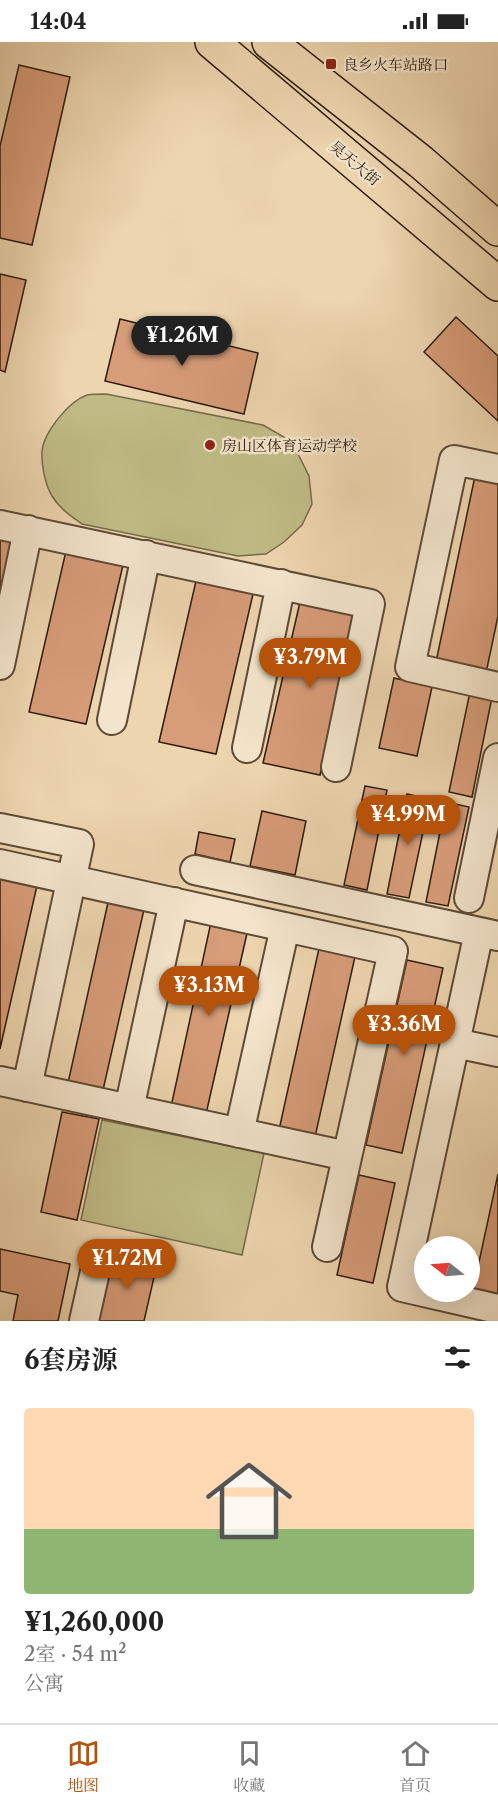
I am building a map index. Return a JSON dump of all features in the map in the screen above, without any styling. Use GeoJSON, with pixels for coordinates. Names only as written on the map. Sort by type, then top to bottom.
{"type":"FeatureCollection","features":[{"type":"Feature","properties":{"kind":"main road","name":"昊天大街"},"geometry":{"type":"LineString","coordinates":[[212,42],[498,284]]}},
{"type":"Feature","properties":{"kind":"main road"},"geometry":{"type":"LineString","coordinates":[[269,42],[421,162],[498,229]]}},
{"type":"Feature","properties":{"kind":"street"},"geometry":{"type":"LineString","coordinates":[[498,469],[454,460],[410,667],[498,687]]}},
{"type":"Feature","properties":{"kind":"street"},"geometry":{"type":"LineString","coordinates":[[0,525],[370,604],[336,767]]}},
{"type":"Feature","properties":{"kind":"street"},"geometry":{"type":"LineString","coordinates":[[0,665],[28,531]]}},
{"type":"Feature","properties":{"kind":"street"},"geometry":{"type":"LineString","coordinates":[[112,720],[146,555]]}},
{"type":"Feature","properties":{"kind":"street"},"geometry":{"type":"LineString","coordinates":[[247,748],[281,584]]}},
{"type":"Feature","properties":{"kind":"street"},"geometry":{"type":"LineString","coordinates":[[469,898],[498,758]]}},
{"type":"Feature","properties":{"kind":"street"},"geometry":{"type":"LineString","coordinates":[[0,828],[79,844],[13,1084],[347,1156]]}},
{"type":"Feature","properties":{"kind":"street"},"geometry":{"type":"LineString","coordinates":[[0,864],[393,951],[327,1246]]}},
{"type":"Feature","properties":{"kind":"street"},"geometry":{"type":"LineString","coordinates":[[195,870],[489,934],[455,1043],[402,1287],[498,1309]]}},
{"type":"Feature","properties":{"kind":"street"},"geometry":{"type":"LineString","coordinates":[[129,1109],[174,902]]}},
{"type":"Feature","properties":{"kind":"street"},"geometry":{"type":"LineString","coordinates":[[239,1133],[285,927]]}},
{"type":"Feature","properties":{"kind":"street"},"geometry":{"type":"LineString","coordinates":[[455,1043],[498,1052]]}},
{"type":"Feature","properties":{"kind":"street"},"geometry":{"type":"LineString","coordinates":[[84,1321],[98,1258]]}},
{"type":"Feature","properties":{"kind":"shaded area"},"geometry":{"type":"Polygon","coordinates":[[[106,394],[263,425],[284,437],[298,454],[309,476],[312,504],[302,525],[284,542],[266,554],[238,556],[82,524],[62,508],[52,496],[44,474],[42,451],[47,435],[65,410],[87,395],[106,394]]]}},
{"type":"Feature","properties":{"kind":"shaded area"},"geometry":{"type":"Polygon","coordinates":[[[102,1120],[264,1153],[242,1255],[81,1220],[102,1120]]]}},
{"type":"Feature","properties":{"kind":"building"},"geometry":{"type":"Polygon","coordinates":[[[19,65],[70,77],[32,245],[0,238],[0,146],[19,65]]]}},
{"type":"Feature","properties":{"kind":"building"},"geometry":{"type":"Polygon","coordinates":[[[0,274],[26,280],[5,372],[0,370],[0,274]]]}},
{"type":"Feature","properties":{"kind":"building"},"geometry":{"type":"Polygon","coordinates":[[[456,317],[498,356],[498,421],[424,352],[456,317]]]}},
{"type":"Feature","properties":{"kind":"building"},"geometry":{"type":"Polygon","coordinates":[[[120,319],[258,353],[244,414],[105,381],[120,319]]]}},
{"type":"Feature","properties":{"kind":"building"},"geometry":{"type":"Polygon","coordinates":[[[475,476],[498,481],[498,616],[486,673],[436,662],[475,476]]]}},
{"type":"Feature","properties":{"kind":"building"},"geometry":{"type":"Polygon","coordinates":[[[0,539],[15,542],[0,607],[0,539]]]}},
{"type":"Feature","properties":{"kind":"building"},"geometry":{"type":"Polygon","coordinates":[[[66,551],[123,565],[86,724],[29,712],[66,551]]]}},
{"type":"Feature","properties":{"kind":"building"},"geometry":{"type":"Polygon","coordinates":[[[196,581],[253,594],[216,754],[159,742],[196,581]]]}},
{"type":"Feature","properties":{"kind":"building"},"geometry":{"type":"Polygon","coordinates":[[[300,602],[357,615],[320,775],[263,763],[300,602]]]}},
{"type":"Feature","properties":{"kind":"building"},"geometry":{"type":"Polygon","coordinates":[[[394,678],[432,687],[417,756],[379,748],[394,678]]]}},
{"type":"Feature","properties":{"kind":"building"},"geometry":{"type":"Polygon","coordinates":[[[470,692],[492,697],[472,797],[449,792],[470,692]]]}},
{"type":"Feature","properties":{"kind":"building"},"geometry":{"type":"Polygon","coordinates":[[[365,786],[387,790],[367,890],[344,885],[365,786]]]}},
{"type":"Feature","properties":{"kind":"building"},"geometry":{"type":"Polygon","coordinates":[[[407,794],[430,799],[409,898],[387,894],[407,794]]]}},
{"type":"Feature","properties":{"kind":"building"},"geometry":{"type":"Polygon","coordinates":[[[446,802],[469,807],[448,906],[426,902],[446,802]]]}},
{"type":"Feature","properties":{"kind":"building"},"geometry":{"type":"Polygon","coordinates":[[[262,811],[306,821],[295,875],[250,866],[262,811]]]}},
{"type":"Feature","properties":{"kind":"building"},"geometry":{"type":"Polygon","coordinates":[[[199,832],[235,839],[230,862],[195,854],[199,832]]]}},
{"type":"Feature","properties":{"kind":"building"},"geometry":{"type":"Polygon","coordinates":[[[1,873],[38,881],[0,1049],[0,880],[1,873]]]}},
{"type":"Feature","properties":{"kind":"building"},"geometry":{"type":"Polygon","coordinates":[[[109,898],[145,905],[103,1090],[68,1083],[109,898]]]}},
{"type":"Feature","properties":{"kind":"building"},"geometry":{"type":"Polygon","coordinates":[[[211,922],[248,929],[206,1114],[171,1107],[211,922]]]}},
{"type":"Feature","properties":{"kind":"building"},"geometry":{"type":"Polygon","coordinates":[[[320,944],[356,952],[315,1137],[279,1130],[320,944]]]}},
{"type":"Feature","properties":{"kind":"building"},"geometry":{"type":"Polygon","coordinates":[[[407,960],[443,968],[402,1153],[366,1145],[407,960]]]}},
{"type":"Feature","properties":{"kind":"building"},"geometry":{"type":"Polygon","coordinates":[[[62,1112],[99,1119],[77,1220],[41,1212],[62,1112]]]}},
{"type":"Feature","properties":{"kind":"building"},"geometry":{"type":"Polygon","coordinates":[[[498,1174],[498,1304],[480,1301],[480,1257],[498,1174]]]}},
{"type":"Feature","properties":{"kind":"building"},"geometry":{"type":"Polygon","coordinates":[[[359,1175],[395,1183],[373,1283],[337,1275],[359,1175]]]}},
{"type":"Feature","properties":{"kind":"building"},"geometry":{"type":"Polygon","coordinates":[[[0,1249],[70,1264],[58,1321],[13,1321],[18,1295],[0,1291],[0,1249]]]}},
{"type":"Feature","properties":{"kind":"building"},"geometry":{"type":"Polygon","coordinates":[[[113,1254],[157,1264],[144,1321],[98,1321],[113,1254]]]}},
{"type":"Feature","properties":{"kind":"place","name":"良乡火车站路口"},"geometry":{"type":"Point","coordinates":[331,64]}},
{"type":"Feature","properties":{"kind":"place","name":"房山区体育运动学校"},"geometry":{"type":"Point","coordinates":[210,445]}}]}
